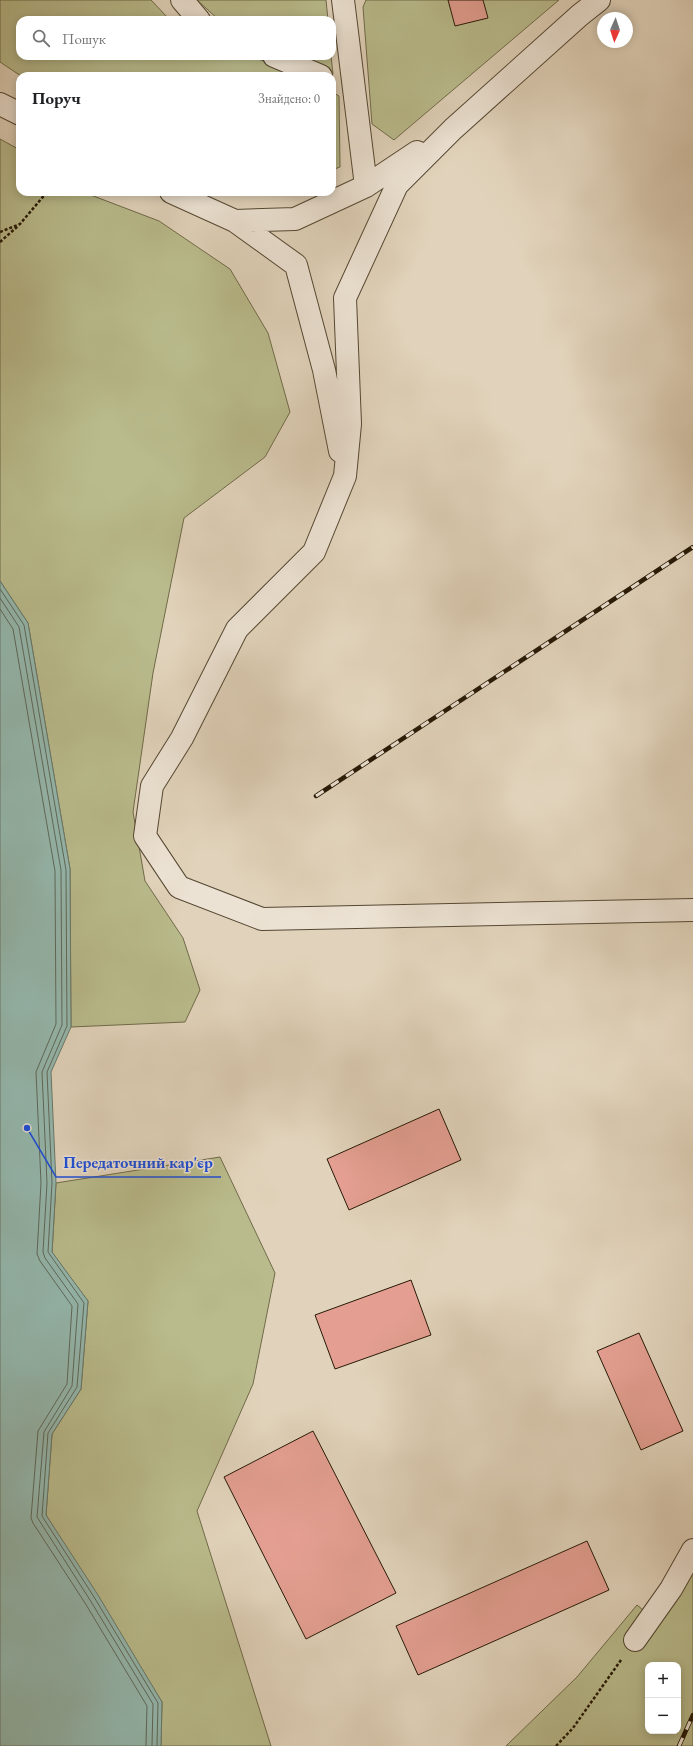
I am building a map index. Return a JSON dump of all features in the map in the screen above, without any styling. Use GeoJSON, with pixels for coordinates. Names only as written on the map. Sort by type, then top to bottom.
{"type":"FeatureCollection","features":[{"type":"Feature","properties":{"kind":"lane"},"geometry":{"type":"LineString","coordinates":[[182,0],[196,16]]}},
{"type":"Feature","properties":{"kind":"lane"},"geometry":{"type":"LineString","coordinates":[[343,0],[366,186]]}},
{"type":"Feature","properties":{"kind":"lane"},"geometry":{"type":"LineString","coordinates":[[599,0],[580,15],[453,128],[397,185],[345,298],[350,424],[346,476],[314,552],[237,629],[182,738],[152,786],[145,836],[179,887],[262,919],[693,910]]}},
{"type":"Feature","properties":{"kind":"lane"},"geometry":{"type":"LineString","coordinates":[[283,60],[312,72]]}},
{"type":"Feature","properties":{"kind":"lane"},"geometry":{"type":"LineString","coordinates":[[336,83],[354,90]]}},
{"type":"Feature","properties":{"kind":"lane"},"geometry":{"type":"LineString","coordinates":[[0,104],[16,112]]}},
{"type":"Feature","properties":{"kind":"lane"},"geometry":{"type":"LineString","coordinates":[[235,221],[295,219],[366,186],[453,128]]}},
{"type":"Feature","properties":{"kind":"lane"},"geometry":{"type":"LineString","coordinates":[[180,196],[235,221],[296,265],[324,370],[346,476]]}},
{"type":"Feature","properties":{"kind":"lane"},"geometry":{"type":"LineString","coordinates":[[635,1640],[671,1589],[693,1550]]}},
{"type":"Feature","properties":{"kind":"path"},"geometry":{"type":"LineString","coordinates":[[0,242],[20,224],[44,196]]}},
{"type":"Feature","properties":{"kind":"path"},"geometry":{"type":"LineString","coordinates":[[0,232],[20,224]]}},
{"type":"Feature","properties":{"kind":"path"},"geometry":{"type":"LineString","coordinates":[[556,1746],[573,1728],[635,1640]]}},
{"type":"Feature","properties":{"kind":"green space"},"geometry":{"type":"Polygon","coordinates":[[[0,0],[151,0],[166,16],[16,16],[16,60],[261,60],[287,72],[16,73],[0,62],[0,0]]]}},
{"type":"Feature","properties":{"kind":"green space"},"geometry":{"type":"Polygon","coordinates":[[[197,0],[326,0],[328,16],[215,16],[197,0]]]}},
{"type":"Feature","properties":{"kind":"green space"},"geometry":{"type":"Polygon","coordinates":[[[366,0],[559,0],[394,140],[372,124],[363,7],[366,0]]]}},
{"type":"Feature","properties":{"kind":"green space"},"geometry":{"type":"Polygon","coordinates":[[[303,60],[331,60],[333,72],[329,72],[303,60]]]}},
{"type":"Feature","properties":{"kind":"green space"},"geometry":{"type":"Polygon","coordinates":[[[336,94],[339,96],[340,167],[336,168],[336,94]]]}},
{"type":"Feature","properties":{"kind":"green space"},"geometry":{"type":"Polygon","coordinates":[[[0,139],[16,148],[16,196],[93,196],[159,221],[230,269],[268,333],[290,412],[265,457],[184,518],[153,673],[133,812],[145,881],[183,938],[200,990],[185,1022],[71,1027],[70,869],[28,623],[0,581],[0,139]]]}},
{"type":"Feature","properties":{"kind":"green space"},"geometry":{"type":"Polygon","coordinates":[[[220,1157],[275,1273],[253,1384],[197,1511],[271,1746],[161,1746],[162,1702],[46,1515],[52,1434],[81,1389],[88,1301],[52,1253],[56,1183],[220,1157]]]}},
{"type":"Feature","properties":{"kind":"green space"},"geometry":{"type":"Polygon","coordinates":[[[693,1565],[693,1746],[506,1746],[577,1677],[637,1605],[659,1623],[693,1565]]]}},
{"type":"Feature","properties":{"kind":"water"},"geometry":{"type":"Polygon","coordinates":[[[0,581],[28,623],[70,869],[71,1027],[51,1072],[56,1183],[52,1252],[88,1301],[81,1389],[52,1434],[46,1515],[98,1595],[162,1702],[161,1746],[0,1746],[0,581]]]}},
{"type":"Feature","properties":{"kind":"building"},"geometry":{"type":"Polygon","coordinates":[[[448,0],[483,0],[488,18],[455,26],[448,0]]]}},
{"type":"Feature","properties":{"kind":"building"},"geometry":{"type":"Polygon","coordinates":[[[439,1109],[461,1160],[349,1210],[327,1159],[439,1109]]]}},
{"type":"Feature","properties":{"kind":"building"},"geometry":{"type":"Polygon","coordinates":[[[411,1280],[431,1335],[335,1369],[315,1315],[411,1280]]]}},
{"type":"Feature","properties":{"kind":"building"},"geometry":{"type":"Polygon","coordinates":[[[639,1333],[683,1431],[641,1450],[597,1351],[639,1333]]]}},
{"type":"Feature","properties":{"kind":"building"},"geometry":{"type":"Polygon","coordinates":[[[313,1431],[396,1593],[306,1639],[224,1477],[313,1431]]]}},
{"type":"Feature","properties":{"kind":"building"},"geometry":{"type":"Polygon","coordinates":[[[587,1541],[609,1590],[418,1675],[396,1626],[587,1541]]]}},
{"type":"Feature","properties":{"kind":"railway"},"geometry":{"type":"LineString","coordinates":[[316,796],[693,547]]}},
{"type":"Feature","properties":{"kind":"railway"},"geometry":{"type":"LineString","coordinates":[[679,1746],[693,1715]]}},
{"type":"Feature","properties":{"kind":"place","name":"Передаточний кар'єр"},"geometry":{"type":"Point","coordinates":[27,1128]}}]}
